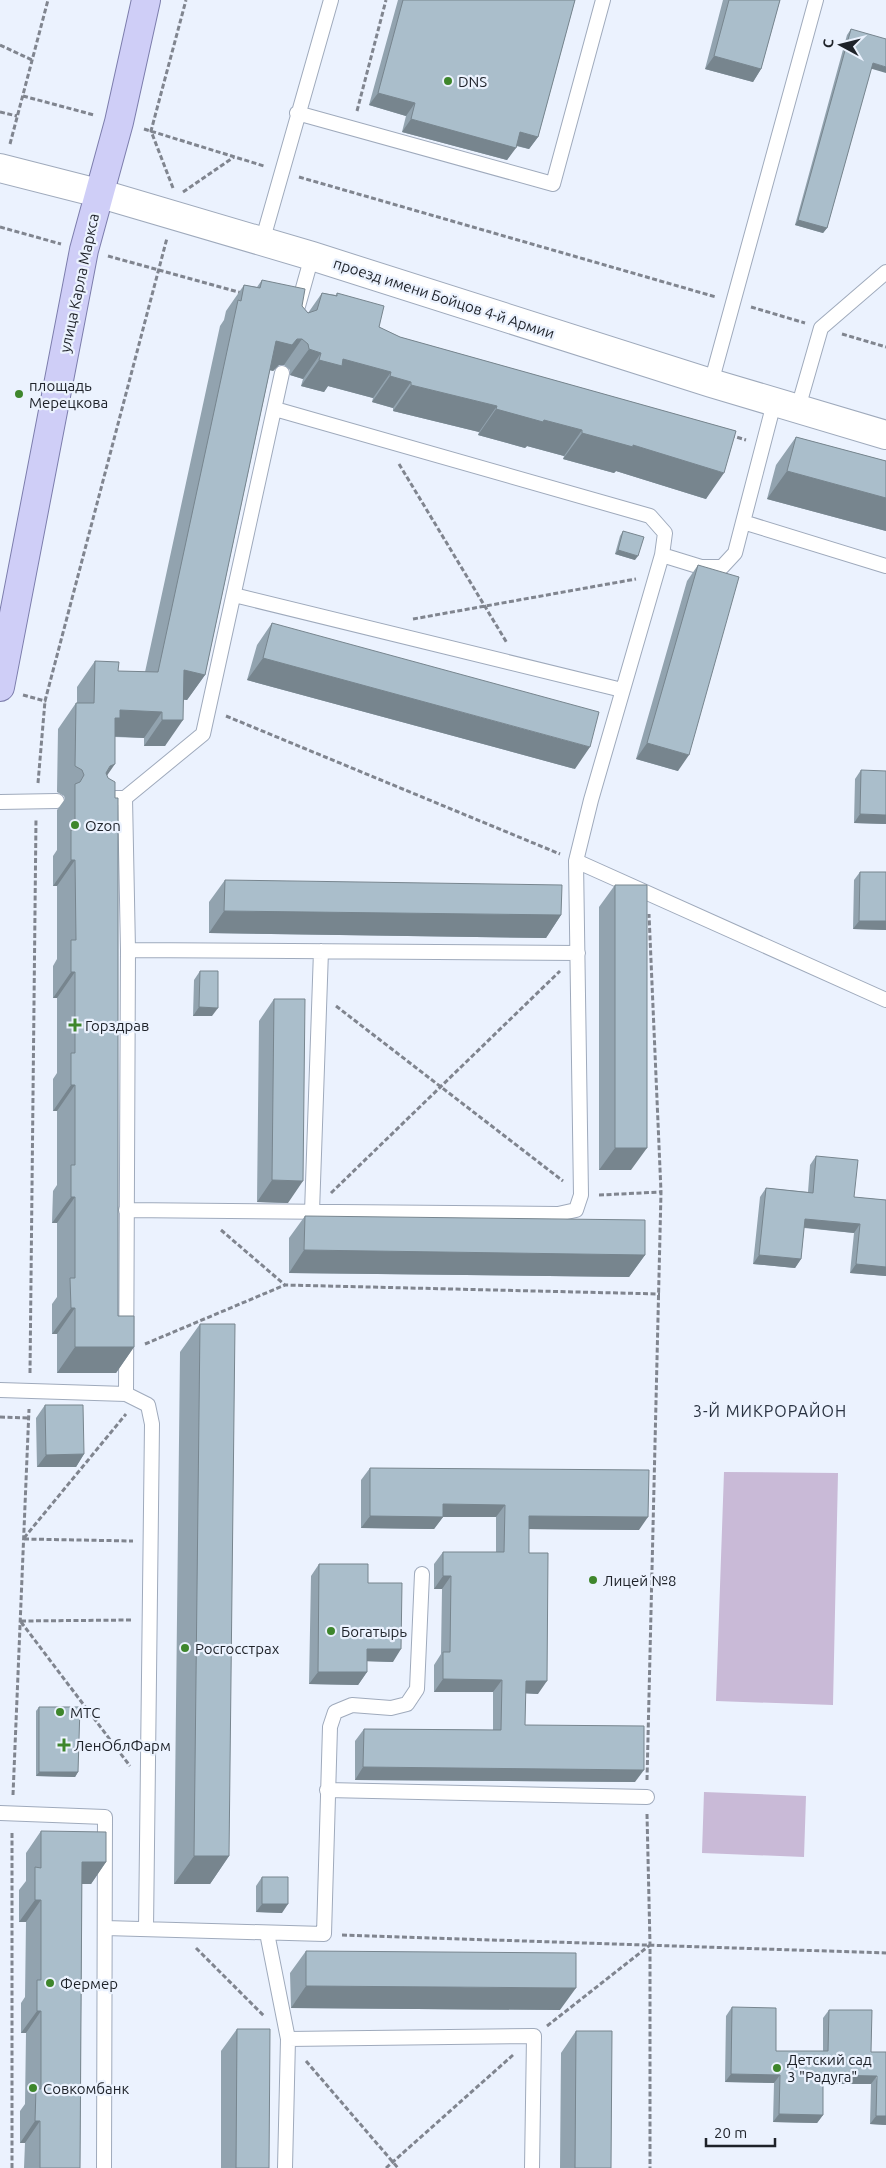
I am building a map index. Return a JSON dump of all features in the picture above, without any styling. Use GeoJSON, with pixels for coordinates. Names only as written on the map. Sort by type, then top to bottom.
{"type":"FeatureCollection","features":[{"type":"Feature","properties":{"kind":"main road","name":"улица Карла Маркса"},"geometry":{"type":"LineString","coordinates":[[9,690],[84,250],[98,193],[119,122],[146,0]]}},
{"type":"Feature","properties":{"kind":"street","name":"проезд имени Бойцов 4-й Армии"},"geometry":{"type":"LineString","coordinates":[[2,168],[98,193],[312,256],[711,383],[886,436]]}},
{"type":"Feature","properties":{"kind":"lane"},"geometry":{"type":"LineString","coordinates":[[262,242],[331,0]]}},
{"type":"Feature","properties":{"kind":"lane"},"geometry":{"type":"LineString","coordinates":[[298,113],[553,184],[603,0]]}},
{"type":"Feature","properties":{"kind":"lane"},"geometry":{"type":"LineString","coordinates":[[711,383],[816,0]]}},
{"type":"Feature","properties":{"kind":"lane"},"geometry":{"type":"LineString","coordinates":[[294,323],[312,256]]}},
{"type":"Feature","properties":{"kind":"lane"},"geometry":{"type":"LineString","coordinates":[[662,555],[701,566],[722,568],[735,553],[763,445],[786,405],[821,328],[886,272]]}},
{"type":"Feature","properties":{"kind":"lane"},"geometry":{"type":"LineString","coordinates":[[106,799],[125,798],[203,734],[282,373]]}},
{"type":"Feature","properties":{"kind":"lane"},"geometry":{"type":"LineString","coordinates":[[126,1210],[558,1214],[576,1210],[582,1195],[576,861],[591,800],[662,555],[665,533],[650,516],[275,409]]}},
{"type":"Feature","properties":{"kind":"lane"},"geometry":{"type":"LineString","coordinates":[[743,522],[886,566]]}},
{"type":"Feature","properties":{"kind":"lane"},"geometry":{"type":"LineString","coordinates":[[234,595],[622,690]]}},
{"type":"Feature","properties":{"kind":"lane"},"geometry":{"type":"LineString","coordinates":[[125,798],[128,950],[126,1352],[132,1397]]}},
{"type":"Feature","properties":{"kind":"lane"},"geometry":{"type":"LineString","coordinates":[[0,802],[57,801]]}},
{"type":"Feature","properties":{"kind":"lane"},"geometry":{"type":"LineString","coordinates":[[576,861],[886,1000]]}},
{"type":"Feature","properties":{"kind":"lane"},"geometry":{"type":"LineString","coordinates":[[128,950],[578,953]]}},
{"type":"Feature","properties":{"kind":"lane"},"geometry":{"type":"LineString","coordinates":[[312,1212],[321,951]]}},
{"type":"Feature","properties":{"kind":"lane"},"geometry":{"type":"LineString","coordinates":[[0,1390],[132,1397],[148,1405],[152,1424],[146,1929]]}},
{"type":"Feature","properties":{"kind":"lane"},"geometry":{"type":"LineString","coordinates":[[104,1928],[324,1934],[326,1790],[330,1727],[335,1712],[352,1705],[391,1708],[407,1704],[417,1689],[422,1574]]}},
{"type":"Feature","properties":{"kind":"lane"},"geometry":{"type":"LineString","coordinates":[[326,1790],[647,1797]]}},
{"type":"Feature","properties":{"kind":"lane"},"geometry":{"type":"LineString","coordinates":[[6,1813],[105,1817],[104,2168]]}},
{"type":"Feature","properties":{"kind":"lane"},"geometry":{"type":"LineString","coordinates":[[267,1933],[288,2039],[285,2168]]}},
{"type":"Feature","properties":{"kind":"lane"},"geometry":{"type":"LineString","coordinates":[[288,2039],[534,2036],[532,2168]]}},
{"type":"Feature","properties":{"kind":"path"},"geometry":{"type":"LineString","coordinates":[[2,168],[48,0]]}},
{"type":"Feature","properties":{"kind":"path"},"geometry":{"type":"LineString","coordinates":[[186,0],[151,131],[177,197],[234,157]]}},
{"type":"Feature","properties":{"kind":"path"},"geometry":{"type":"LineString","coordinates":[[352,129],[386,0]]}},
{"type":"Feature","properties":{"kind":"path"},"geometry":{"type":"LineString","coordinates":[[0,45],[32,60]]}},
{"type":"Feature","properties":{"kind":"path"},"geometry":{"type":"LineString","coordinates":[[22,96],[151,131],[282,172],[886,347]]}},
{"type":"Feature","properties":{"kind":"path"},"geometry":{"type":"LineString","coordinates":[[0,112],[17,116]]}},
{"type":"Feature","properties":{"kind":"path"},"geometry":{"type":"LineString","coordinates":[[12,2168],[6,1813],[20,1621],[30,1392],[36,802],[44,701],[172,215]]}},
{"type":"Feature","properties":{"kind":"path"},"geometry":{"type":"LineString","coordinates":[[0,227],[251,296]]}},
{"type":"Feature","properties":{"kind":"path"},"geometry":{"type":"LineString","coordinates":[[725,434],[763,445]]}},
{"type":"Feature","properties":{"kind":"path"},"geometry":{"type":"LineString","coordinates":[[385,441],[520,664]]}},
{"type":"Feature","properties":{"kind":"path"},"geometry":{"type":"LineString","coordinates":[[407,620],[656,575]]}},
{"type":"Feature","properties":{"kind":"path"},"geometry":{"type":"LineString","coordinates":[[9,690],[44,701]]}},
{"type":"Feature","properties":{"kind":"path"},"geometry":{"type":"LineString","coordinates":[[209,709],[576,861]]}},
{"type":"Feature","properties":{"kind":"path"},"geometry":{"type":"LineString","coordinates":[[648,893],[661,1192],[647,1797],[650,1944],[650,2168]]}},
{"type":"Feature","properties":{"kind":"path"},"geometry":{"type":"LineString","coordinates":[[312,1212],[578,953]]}},
{"type":"Feature","properties":{"kind":"path"},"geometry":{"type":"LineString","coordinates":[[320,994],[582,1195],[661,1192]]}},
{"type":"Feature","properties":{"kind":"path"},"geometry":{"type":"LineString","coordinates":[[198,1211],[285,1285]]}},
{"type":"Feature","properties":{"kind":"path"},"geometry":{"type":"LineString","coordinates":[[126,1352],[285,1285],[660,1294]]}},
{"type":"Feature","properties":{"kind":"path"},"geometry":{"type":"LineString","coordinates":[[23,1539],[132,1397]]}},
{"type":"Feature","properties":{"kind":"path"},"geometry":{"type":"LineString","coordinates":[[0,1418],[28,1418]]}},
{"type":"Feature","properties":{"kind":"path"},"geometry":{"type":"LineString","coordinates":[[23,1539],[151,1541]]}},
{"type":"Feature","properties":{"kind":"path"},"geometry":{"type":"LineString","coordinates":[[20,1621],[150,1620]]}},
{"type":"Feature","properties":{"kind":"path"},"geometry":{"type":"LineString","coordinates":[[20,1621],[148,1791]]}},
{"type":"Feature","properties":{"kind":"path"},"geometry":{"type":"LineString","coordinates":[[177,1930],[288,2039],[398,2168]]}},
{"type":"Feature","properties":{"kind":"path"},"geometry":{"type":"LineString","coordinates":[[324,1934],[886,1953]]}},
{"type":"Feature","properties":{"kind":"shaded area"},"geometry":{"type":"Polygon","coordinates":[[[724,1472],[838,1473],[833,1705],[716,1701],[724,1472]]]}},
{"type":"Feature","properties":{"kind":"shaded area"},"geometry":{"type":"Polygon","coordinates":[[[704,1792],[806,1796],[804,1857],[702,1853],[704,1792]]]}},
{"type":"Feature","properties":{"kind":"building"},"geometry":{"type":"Polygon","coordinates":[[[403,0],[575,0],[538,137],[520,132],[516,148],[411,119],[415,103],[378,93],[403,0]]]}},
{"type":"Feature","properties":{"kind":"building"},"geometry":{"type":"Polygon","coordinates":[[[729,0],[780,0],[761,69],[714,56],[729,0]]]}},
{"type":"Feature","properties":{"kind":"building"},"geometry":{"type":"Polygon","coordinates":[[[851,29],[886,39],[886,67],[873,63],[827,228],[798,220],[851,29]]]}},
{"type":"Feature","properties":{"kind":"building"},"geometry":{"type":"Polygon","coordinates":[[[262,280],[305,289],[302,306],[308,313],[317,310],[322,293],[337,296],[337,293],[384,306],[379,327],[400,337],[736,431],[724,473],[633,445],[633,447],[582,433],[582,430],[496,409],[497,406],[411,385],[411,382],[390,376],[391,372],[343,359],[342,366],[319,360],[321,353],[309,349],[308,344],[302,339],[297,339],[292,345],[276,341],[205,675],[184,670],[183,720],[162,720],[162,712],[120,710],[120,718],[115,718],[115,764],[110,766],[106,773],[108,778],[115,782],[115,798],[118,798],[118,1316],[134,1316],[134,1347],[75,1347],[75,1308],[71,1308],[70,1278],[75,1278],[75,1197],[71,1197],[71,1165],[75,1165],[75,1085],[71,1085],[71,1053],[75,1053],[75,972],[71,972],[71,940],[76,940],[75,860],[71,860],[71,830],[75,830],[75,784],[80,782],[84,775],[82,770],[75,766],[76,703],[94,703],[95,661],[119,662],[118,671],[158,672],[238,300],[241,301],[244,285],[260,288],[262,280]]]}},
{"type":"Feature","properties":{"kind":"building"},"geometry":{"type":"Polygon","coordinates":[[[796,437],[886,461],[886,498],[787,471],[796,437]]]}},
{"type":"Feature","properties":{"kind":"building"},"geometry":{"type":"Polygon","coordinates":[[[623,531],[644,537],[638,556],[618,550],[623,531]]]}},
{"type":"Feature","properties":{"kind":"building"},"geometry":{"type":"Polygon","coordinates":[[[698,565],[739,577],[689,755],[647,743],[698,565]]]}},
{"type":"Feature","properties":{"kind":"building"},"geometry":{"type":"Polygon","coordinates":[[[272,623],[599,712],[590,747],[263,658],[272,623]]]}},
{"type":"Feature","properties":{"kind":"building"},"geometry":{"type":"Polygon","coordinates":[[[861,770],[886,771],[886,815],[860,814],[861,770]]]}},
{"type":"Feature","properties":{"kind":"building"},"geometry":{"type":"Polygon","coordinates":[[[860,872],[886,872],[886,921],[859,921],[860,872]]]}},
{"type":"Feature","properties":{"kind":"building"},"geometry":{"type":"Polygon","coordinates":[[[225,880],[562,885],[561,915],[224,911],[225,880]]]}},
{"type":"Feature","properties":{"kind":"building"},"geometry":{"type":"Polygon","coordinates":[[[615,885],[647,885],[647,1148],[615,1148],[615,885]]]}},
{"type":"Feature","properties":{"kind":"building"},"geometry":{"type":"Polygon","coordinates":[[[200,971],[218,971],[218,1008],[199,1007],[200,971]]]}},
{"type":"Feature","properties":{"kind":"building"},"geometry":{"type":"Polygon","coordinates":[[[274,999],[305,999],[303,1181],[272,1180],[274,999]]]}},
{"type":"Feature","properties":{"kind":"building"},"geometry":{"type":"Polygon","coordinates":[[[816,1156],[858,1160],[854,1197],[886,1200],[886,1267],[856,1264],[860,1224],[805,1219],[801,1259],[759,1255],[766,1188],[813,1193],[816,1156]]]}},
{"type":"Feature","properties":{"kind":"building"},"geometry":{"type":"Polygon","coordinates":[[[305,1216],[645,1220],[645,1255],[304,1250],[305,1216]]]}},
{"type":"Feature","properties":{"kind":"building"},"geometry":{"type":"Polygon","coordinates":[[[200,1324],[235,1324],[229,1856],[194,1856],[200,1324]]]}},
{"type":"Feature","properties":{"kind":"building"},"geometry":{"type":"Polygon","coordinates":[[[45,1405],[83,1405],[84,1454],[46,1455],[45,1405]]]}},
{"type":"Feature","properties":{"kind":"building"},"geometry":{"type":"Polygon","coordinates":[[[370,1468],[649,1470],[648,1517],[529,1516],[529,1553],[548,1553],[547,1681],[526,1681],[525,1725],[644,1726],[644,1770],[363,1767],[364,1729],[501,1730],[502,1680],[443,1679],[443,1652],[450,1652],[451,1576],[443,1576],[443,1552],[504,1552],[505,1505],[443,1504],[443,1517],[370,1516],[370,1468]]]}},
{"type":"Feature","properties":{"kind":"building"},"geometry":{"type":"Polygon","coordinates":[[[319,1564],[368,1564],[368,1583],[402,1583],[401,1649],[367,1649],[367,1672],[318,1672],[319,1564]]]}},
{"type":"Feature","properties":{"kind":"building"},"geometry":{"type":"Polygon","coordinates":[[[39,1707],[80,1707],[78,1772],[39,1772],[39,1707]]]}},
{"type":"Feature","properties":{"kind":"building"},"geometry":{"type":"Polygon","coordinates":[[[41,1831],[106,1832],[106,1862],[82,1862],[80,2168],[40,2168],[40,2121],[35,2121],[36,2089],[41,2089],[41,2011],[37,2011],[37,1980],[41,1980],[41,1900],[35,1900],[35,1867],[41,1868],[41,1831]]]}},
{"type":"Feature","properties":{"kind":"building"},"geometry":{"type":"Polygon","coordinates":[[[262,1877],[288,1877],[288,1904],[262,1904],[262,1877]]]}},
{"type":"Feature","properties":{"kind":"building"},"geometry":{"type":"Polygon","coordinates":[[[306,1951],[576,1953],[576,1988],[306,1986],[306,1951]]]}},
{"type":"Feature","properties":{"kind":"building"},"geometry":{"type":"Polygon","coordinates":[[[732,2007],[776,2008],[776,2051],[828,2051],[829,2010],[872,2010],[871,2052],[886,2052],[886,2116],[876,2116],[877,2076],[823,2075],[823,2115],[779,2114],[780,2075],[731,2074],[732,2007]]]}},
{"type":"Feature","properties":{"kind":"building"},"geometry":{"type":"Polygon","coordinates":[[[237,2029],[270,2029],[269,2168],[236,2168],[237,2029]]]}},
{"type":"Feature","properties":{"kind":"building"},"geometry":{"type":"Polygon","coordinates":[[[576,2031],[612,2031],[611,2168],[575,2168],[576,2031]]]}},
{"type":"Feature","properties":{"kind":"place","name":"DNS"},"geometry":{"type":"Point","coordinates":[448,81]}},
{"type":"Feature","properties":{"kind":"place","name":"площадь Мерецкова"},"geometry":{"type":"Point","coordinates":[19,394]}},
{"type":"Feature","properties":{"kind":"place","name":"Ozon"},"geometry":{"type":"Point","coordinates":[75,825]}},
{"type":"Feature","properties":{"kind":"place","name":"Горздрав"},"geometry":{"type":"Point","coordinates":[75,1025]}},
{"type":"Feature","properties":{"kind":"place","name":"Лицей №8"},"geometry":{"type":"Point","coordinates":[593,1580]}},
{"type":"Feature","properties":{"kind":"place","name":"Богатырь"},"geometry":{"type":"Point","coordinates":[331,1631]}},
{"type":"Feature","properties":{"kind":"place","name":"Росгосстрах"},"geometry":{"type":"Point","coordinates":[185,1648]}},
{"type":"Feature","properties":{"kind":"place","name":"МТС"},"geometry":{"type":"Point","coordinates":[60,1712]}},
{"type":"Feature","properties":{"kind":"place","name":"ЛенОблФарм"},"geometry":{"type":"Point","coordinates":[64,1745]}},
{"type":"Feature","properties":{"kind":"place","name":"Фермер"},"geometry":{"type":"Point","coordinates":[50,1983]}},
{"type":"Feature","properties":{"kind":"place","name":"Детский сад 3 \"Радуга\""},"geometry":{"type":"Point","coordinates":[777,2068]}},
{"type":"Feature","properties":{"kind":"place","name":"Совкомбанк"},"geometry":{"type":"Point","coordinates":[33,2088]}},
{"type":"Feature","properties":{"kind":"district","name":"3-Й МИКРОРАЙОН"},"geometry":{"type":"Point","coordinates":[770,1411]}}]}
